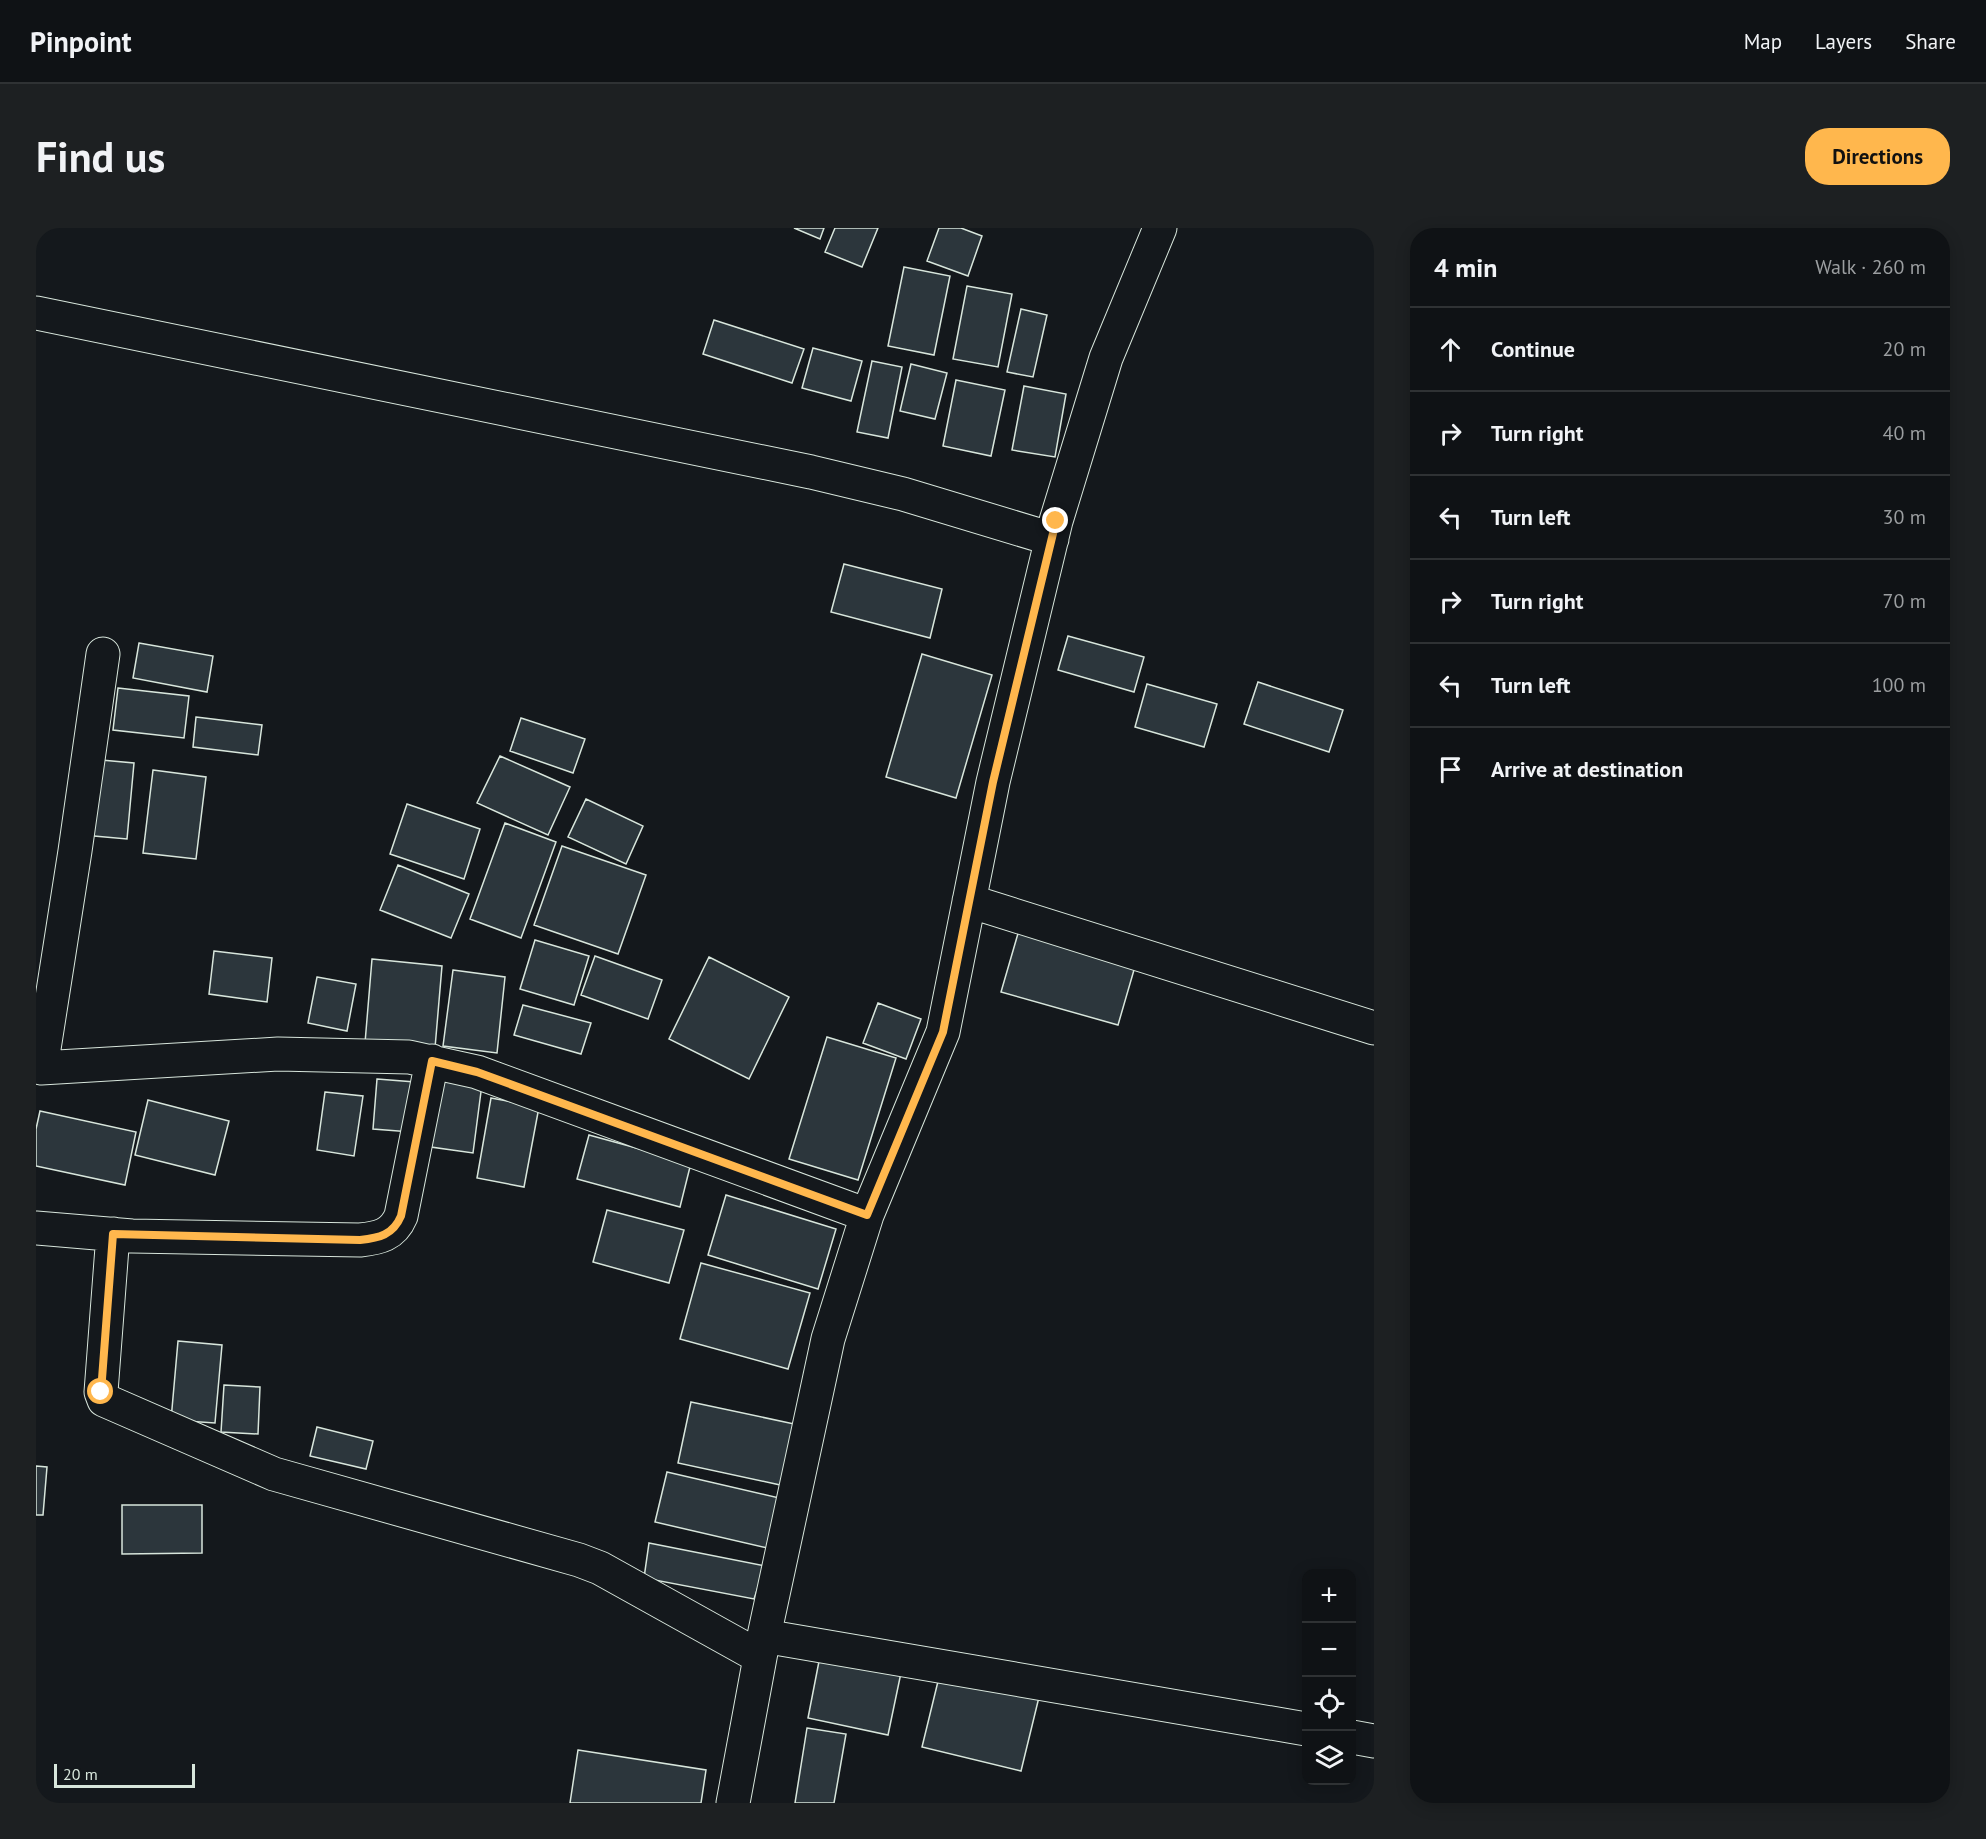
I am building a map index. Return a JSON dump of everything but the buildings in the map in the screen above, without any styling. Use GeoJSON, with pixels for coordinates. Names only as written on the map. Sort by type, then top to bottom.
{"type":"FeatureCollection","features":[{"type":"Feature","properties":{"kind":"street"},"geometry":{"type":"LineString","coordinates":[[733,1803],[762,1646],[828,1339],[867,1215],[943,1032],[993,782],[1052,539],[1106,358],[1160,228]]}},
{"type":"Feature","properties":{"kind":"street"},"geometry":{"type":"LineString","coordinates":[[36,313],[811,472],[903,494],[1052,539]]}},
{"type":"Feature","properties":{"kind":"street"},"geometry":{"type":"LineString","coordinates":[[103,654],[75,851],[38,1077],[278,1054],[382,1054],[432,1061],[477,1072],[867,1215]]}},
{"type":"Feature","properties":{"kind":"street"},"geometry":{"type":"LineString","coordinates":[[969,901],[1374,1028]]}},
{"type":"Feature","properties":{"kind":"street"},"geometry":{"type":"LineString","coordinates":[[36,1228],[113,1234],[360,1240],[389,1233],[401,1216],[432,1061]]}},
{"type":"Feature","properties":{"kind":"street"},"geometry":{"type":"LineString","coordinates":[[113,1234],[101,1392],[104,1400],[274,1474],[579,1560],[762,1646],[1302,1729]]}},
{"type":"Feature","properties":{"kind":"street"},"geometry":{"type":"LineString","coordinates":[[1356,1738],[1374,1741]]}},
{"type":"Feature","properties":{"kind":"route"},"geometry":{"type":"LineString","coordinates":[[101,1392],[113,1234],[360,1240],[389,1233],[397,1225],[401,1216],[432,1061],[477,1072],[867,1215],[943,1032],[993,782],[1056,521]]}}]}
